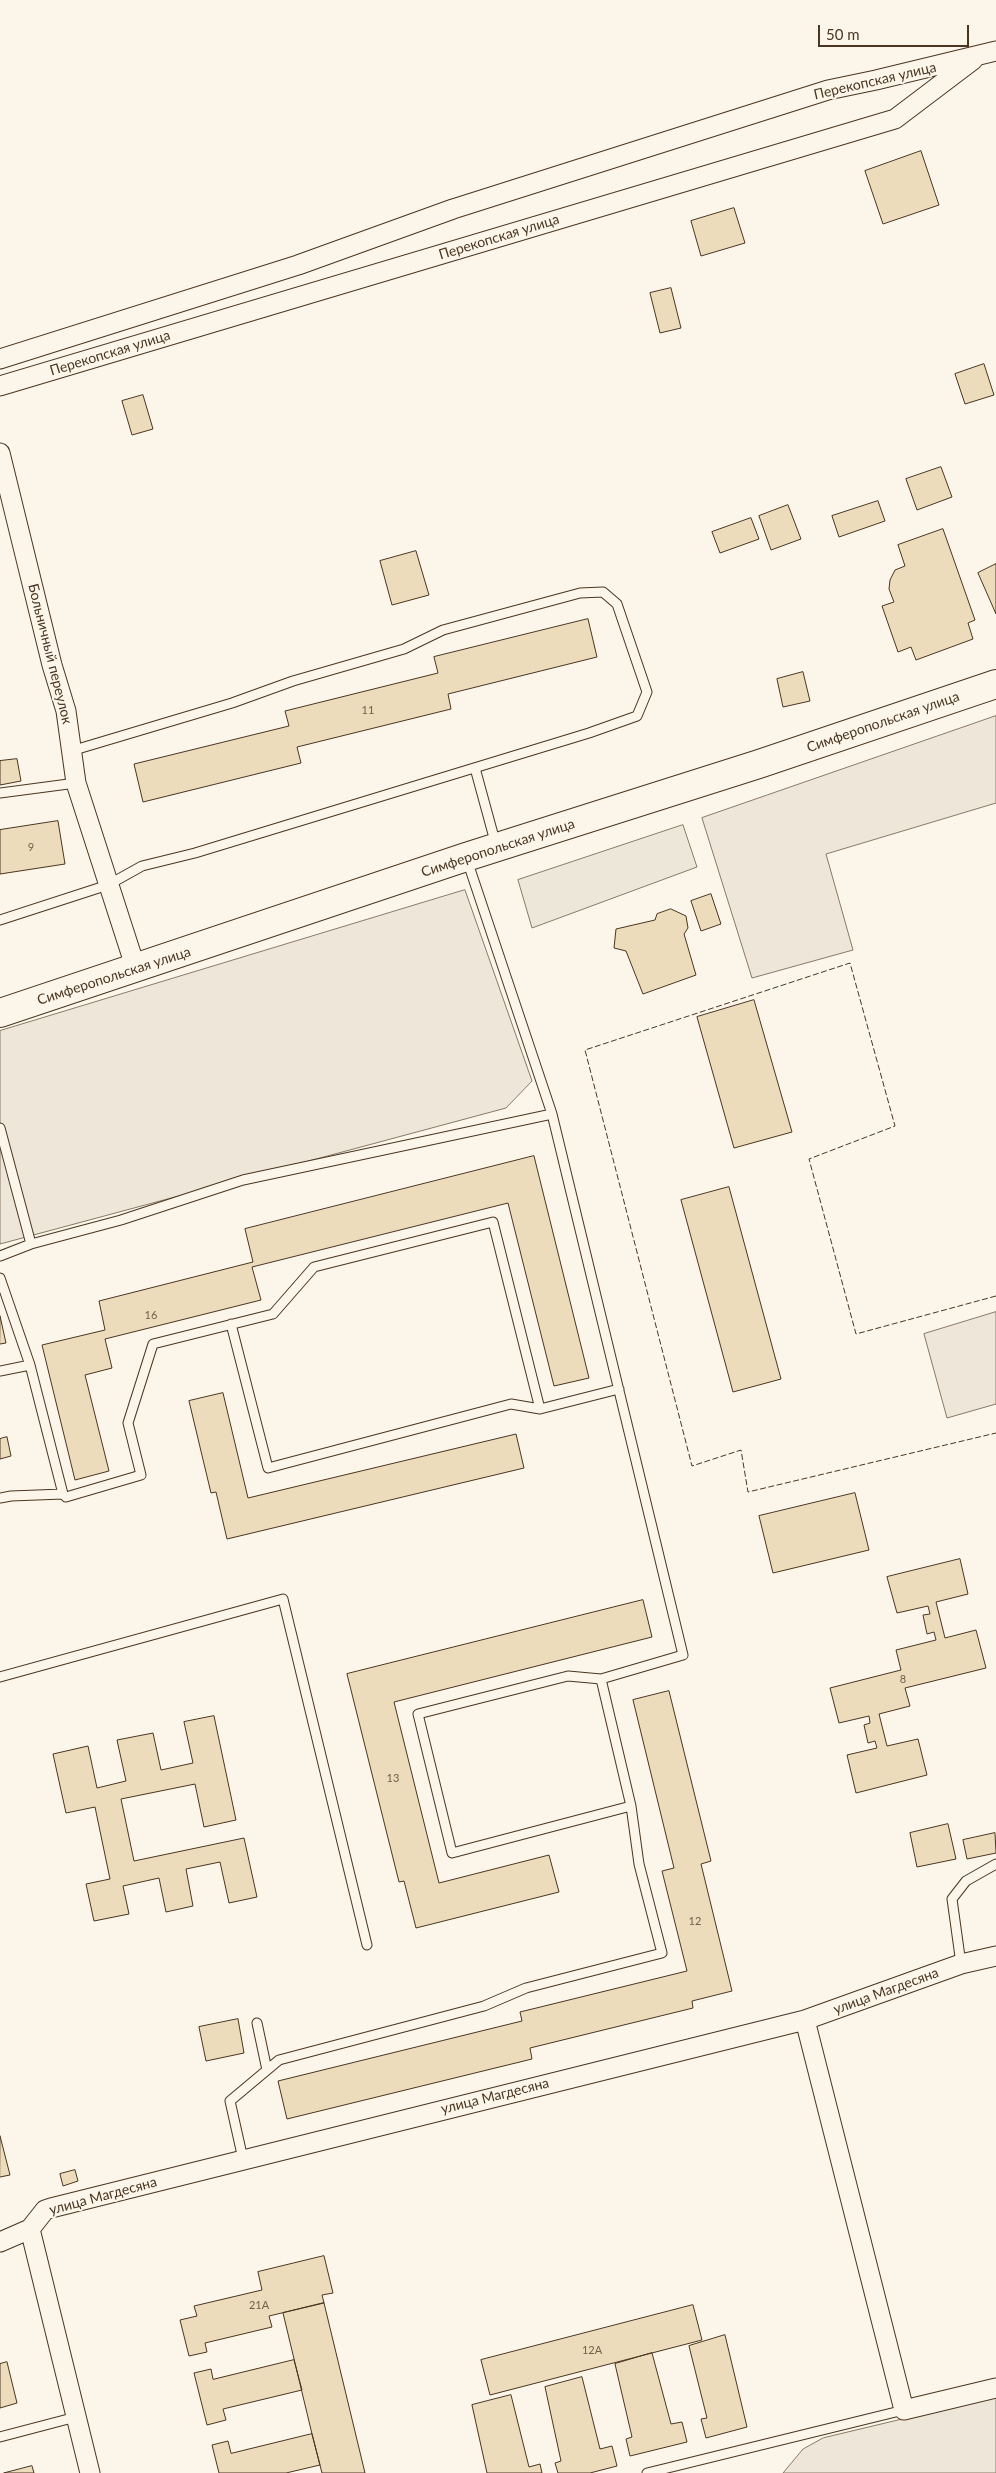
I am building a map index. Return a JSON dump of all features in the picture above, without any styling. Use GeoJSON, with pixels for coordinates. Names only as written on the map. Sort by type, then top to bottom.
{"type":"FeatureCollection","features":[{"type":"Feature","properties":{"kind":"highway","name":"Симферопольская улица"},"geometry":{"type":"LineString","coordinates":[[0,1013],[466,857],[759,764],[996,684]]}},
{"type":"Feature","properties":{"kind":"street","name":"Перекопская улица"},"geometry":{"type":"LineString","coordinates":[[0,359],[298,264],[453,209],[828,90],[988,53]]}},
{"type":"Feature","properties":{"kind":"street","name":"Перекопская улица"},"geometry":{"type":"LineString","coordinates":[[0,386],[896,120],[988,53]]}},
{"type":"Feature","properties":{"kind":"street","name":"Больничный переулок"},"geometry":{"type":"LineString","coordinates":[[0,453],[52,665],[66,711],[76,783],[136,969]]}},
{"type":"Feature","properties":{"kind":"street","name":"улица Магдесяна"},"geometry":{"type":"LineString","coordinates":[[0,2242],[30,2229],[45,2210],[51,2208],[805,2020],[961,1964],[996,1956]]}},
{"type":"Feature","properties":{"kind":"street"},"geometry":{"type":"LineString","coordinates":[[805,2020],[904,2410],[996,2388]]}},
{"type":"Feature","properties":{"kind":"street"},"geometry":{"type":"LineString","coordinates":[[30,2229],[90,2473]]}},
{"type":"Feature","properties":{"kind":"lane"},"geometry":{"type":"LineString","coordinates":[[0,920],[108,885],[142,866],[194,854],[589,734],[637,716],[648,692],[617,604],[603,592],[580,593],[443,630],[404,649],[293,681],[232,703],[71,751]]}},
{"type":"Feature","properties":{"kind":"lane"},"geometry":{"type":"LineString","coordinates":[[475,768],[497,847]]}},
{"type":"Feature","properties":{"kind":"lane"},"geometry":{"type":"LineString","coordinates":[[0,793],[76,783]]}},
{"type":"Feature","properties":{"kind":"lane"},"geometry":{"type":"LineString","coordinates":[[466,857],[552,1114],[683,1655],[601,1679],[568,1676],[418,1714],[452,1853],[631,1806]]}},
{"type":"Feature","properties":{"kind":"lane"},"geometry":{"type":"LineString","coordinates":[[0,1256],[31,1244],[121,1220],[243,1180],[552,1114]]}},
{"type":"Feature","properties":{"kind":"lane"},"geometry":{"type":"LineString","coordinates":[[0,1128],[31,1244]]}},
{"type":"Feature","properties":{"kind":"lane"},"geometry":{"type":"LineString","coordinates":[[0,1498],[63,1494],[66,1497],[141,1475],[128,1423],[153,1344],[273,1314],[314,1267],[493,1222],[540,1409]]}},
{"type":"Feature","properties":{"kind":"lane"},"geometry":{"type":"LineString","coordinates":[[0,1278],[30,1365],[63,1494]]}},
{"type":"Feature","properties":{"kind":"lane"},"geometry":{"type":"LineString","coordinates":[[231,1324],[268,1468],[511,1404],[540,1409],[619,1389]]}},
{"type":"Feature","properties":{"kind":"lane"},"geometry":{"type":"LineString","coordinates":[[0,1370],[30,1365]]}},
{"type":"Feature","properties":{"kind":"lane"},"geometry":{"type":"LineString","coordinates":[[0,1677],[283,1599],[367,1945]]}},
{"type":"Feature","properties":{"kind":"lane"},"geometry":{"type":"LineString","coordinates":[[243,2159],[230,2101],[279,2060],[484,2006],[526,1988],[662,1953],[640,1864],[631,1806],[601,1679]]}},
{"type":"Feature","properties":{"kind":"lane"},"geometry":{"type":"LineString","coordinates":[[961,1964],[952,1899],[966,1881],[996,1864]]}},
{"type":"Feature","properties":{"kind":"lane"},"geometry":{"type":"LineString","coordinates":[[257,2023],[267,2070]]}},
{"type":"Feature","properties":{"kind":"lane"},"geometry":{"type":"LineString","coordinates":[[646,2473],[904,2410]]}},
{"type":"Feature","properties":{"kind":"lane"},"geometry":{"type":"LineString","coordinates":[[0,2437],[76,2417]]}},
{"type":"Feature","properties":{"kind":"shaded area"},"geometry":{"type":"Polygon","coordinates":[[[996,716],[996,803],[826,854],[853,950],[752,978],[702,818],[996,716]]]}},
{"type":"Feature","properties":{"kind":"shaded area"},"geometry":{"type":"Polygon","coordinates":[[[683,825],[697,867],[532,928],[518,880],[683,825]]]}},
{"type":"Feature","properties":{"kind":"shaded area"},"geometry":{"type":"Polygon","coordinates":[[[465,890],[532,1081],[506,1108],[0,1244],[0,1031],[465,890]]]}},
{"type":"Feature","properties":{"kind":"shaded area"},"geometry":{"type":"Polygon","coordinates":[[[996,1312],[996,1404],[947,1418],[924,1334],[996,1312]]]}},
{"type":"Feature","properties":{"kind":"shaded area"},"geometry":{"type":"Polygon","coordinates":[[[996,2397],[996,2473],[783,2473],[803,2449],[823,2438],[996,2397]]]}},
{"type":"Feature","properties":{"kind":"building"},"geometry":{"type":"Polygon","coordinates":[[[921,151],[939,205],[883,224],[865,171],[921,151]]]}},
{"type":"Feature","properties":{"kind":"building"},"geometry":{"type":"Polygon","coordinates":[[[734,208],[745,243],[701,256],[691,221],[734,208]]]}},
{"type":"Feature","properties":{"kind":"building"},"geometry":{"type":"Polygon","coordinates":[[[671,288],[681,328],[660,333],[650,293],[671,288]]]}},
{"type":"Feature","properties":{"kind":"building"},"geometry":{"type":"Polygon","coordinates":[[[984,364],[994,395],[965,404],[955,374],[984,364]]]}},
{"type":"Feature","properties":{"kind":"building"},"geometry":{"type":"Polygon","coordinates":[[[143,395],[153,429],[132,435],[122,401],[143,395]]]}},
{"type":"Feature","properties":{"kind":"building"},"geometry":{"type":"Polygon","coordinates":[[[941,467],[952,497],[917,510],[906,479],[941,467]]]}},
{"type":"Feature","properties":{"kind":"building"},"geometry":{"type":"Polygon","coordinates":[[[878,501],[885,521],[839,537],[832,516],[878,501]]]}},
{"type":"Feature","properties":{"kind":"building"},"geometry":{"type":"Polygon","coordinates":[[[788,505],[801,539],[771,550],[759,516],[788,505]]]}},
{"type":"Feature","properties":{"kind":"building"},"geometry":{"type":"Polygon","coordinates":[[[751,518],[759,539],[720,553],[712,532],[751,518]]]}},
{"type":"Feature","properties":{"kind":"building"},"geometry":{"type":"Polygon","coordinates":[[[943,529],[975,620],[968,623],[973,639],[916,660],[911,647],[898,652],[882,606],[894,602],[889,589],[890,580],[895,570],[905,566],[898,545],[943,529]]]}},
{"type":"Feature","properties":{"kind":"building"},"geometry":{"type":"Polygon","coordinates":[[[416,551],[429,595],[392,605],[380,561],[416,551]]]}},
{"type":"Feature","properties":{"kind":"building"},"geometry":{"type":"Polygon","coordinates":[[[996,564],[996,614],[978,573],[996,564]]]}},
{"type":"Feature","properties":{"kind":"building"},"geometry":{"type":"Polygon","coordinates":[[[588,619],[597,657],[448,694],[451,709],[297,747],[301,763],[143,802],[134,764],[289,726],[285,711],[438,673],[434,657],[588,619]]]}},
{"type":"Feature","properties":{"kind":"building"},"geometry":{"type":"Polygon","coordinates":[[[803,672],[810,701],[783,707],[777,679],[803,672]]]}},
{"type":"Feature","properties":{"kind":"building"},"geometry":{"type":"Polygon","coordinates":[[[17,759],[21,781],[0,785],[0,761],[17,759]]]}},
{"type":"Feature","properties":{"kind":"building"},"geometry":{"type":"Polygon","coordinates":[[[58,821],[65,864],[0,874],[0,830],[58,821]]]}},
{"type":"Feature","properties":{"kind":"building"},"geometry":{"type":"Polygon","coordinates":[[[711,894],[721,924],[701,931],[691,901],[711,894]]]}},
{"type":"Feature","properties":{"kind":"building"},"geometry":{"type":"Polygon","coordinates":[[[671,909],[686,916],[688,928],[684,934],[696,975],[643,994],[626,951],[614,948],[616,929],[655,920],[657,914],[671,909]]]}},
{"type":"Feature","properties":{"kind":"building"},"geometry":{"type":"Polygon","coordinates":[[[754,1000],[792,1132],[734,1148],[697,1017],[754,1000]]]}},
{"type":"Feature","properties":{"kind":"building"},"geometry":{"type":"Polygon","coordinates":[[[534,1156],[589,1378],[554,1386],[508,1203],[252,1267],[261,1300],[105,1339],[112,1368],[85,1375],[109,1471],[75,1480],[42,1345],[105,1330],[99,1301],[253,1262],[245,1229],[534,1156]]]}},
{"type":"Feature","properties":{"kind":"building"},"geometry":{"type":"Polygon","coordinates":[[[729,1187],[781,1379],[733,1392],[681,1200],[729,1187]]]}},
{"type":"Feature","properties":{"kind":"building"},"geometry":{"type":"Polygon","coordinates":[[[0,1316],[6,1343],[0,1344],[0,1316]]]}},
{"type":"Feature","properties":{"kind":"building"},"geometry":{"type":"Polygon","coordinates":[[[223,1393],[248,1498],[516,1434],[524,1468],[227,1539],[216,1492],[211,1493],[189,1401],[223,1393]]]}},
{"type":"Feature","properties":{"kind":"building"},"geometry":{"type":"Polygon","coordinates":[[[7,1437],[11,1456],[0,1459],[0,1439],[7,1437]]]}},
{"type":"Feature","properties":{"kind":"building"},"geometry":{"type":"Polygon","coordinates":[[[855,1493],[869,1550],[773,1573],[759,1516],[855,1493]]]}},
{"type":"Feature","properties":{"kind":"building"},"geometry":{"type":"Polygon","coordinates":[[[960,1559],[968,1594],[936,1602],[945,1638],[976,1630],[986,1668],[905,1688],[910,1706],[879,1714],[887,1746],[918,1739],[927,1775],[856,1793],[847,1755],[877,1748],[875,1741],[868,1743],[864,1725],[870,1723],[869,1716],[839,1723],[830,1688],[901,1670],[896,1650],[936,1640],[934,1632],[927,1634],[923,1615],[930,1614],[928,1606],[897,1613],[887,1577],[960,1559]]]}},
{"type":"Feature","properties":{"kind":"building"},"geometry":{"type":"Polygon","coordinates":[[[643,1600],[652,1637],[394,1702],[439,1883],[549,1855],[559,1892],[416,1928],[404,1881],[399,1882],[347,1674],[643,1600]]]}},
{"type":"Feature","properties":{"kind":"building"},"geometry":{"type":"Polygon","coordinates":[[[669,1691],[711,1861],[701,1864],[732,1991],[692,2001],[693,2008],[530,2048],[532,2059],[287,2119],[278,2081],[522,2021],[520,2012],[687,1971],[662,1871],[674,1868],[633,1700],[669,1691]]]}},
{"type":"Feature","properties":{"kind":"building"},"geometry":{"type":"Polygon","coordinates":[[[214,1716],[236,1820],[204,1827],[195,1784],[121,1799],[134,1861],[244,1838],[257,1897],[229,1903],[220,1862],[186,1869],[193,1906],[166,1912],[159,1878],[123,1886],[129,1914],[94,1921],[86,1884],[110,1879],[95,1807],[66,1813],[53,1754],[88,1746],[97,1788],[126,1781],[117,1740],[153,1733],[161,1770],[193,1763],[184,1722],[214,1716]]]}},
{"type":"Feature","properties":{"kind":"building"},"geometry":{"type":"Polygon","coordinates":[[[948,1824],[956,1859],[917,1867],[910,1833],[948,1824]]]}},
{"type":"Feature","properties":{"kind":"building"},"geometry":{"type":"Polygon","coordinates":[[[995,1833],[996,1853],[967,1859],[963,1840],[995,1833]]]}},
{"type":"Feature","properties":{"kind":"building"},"geometry":{"type":"Polygon","coordinates":[[[238,2019],[244,2053],[206,2061],[199,2027],[238,2019]]]}},
{"type":"Feature","properties":{"kind":"building"},"geometry":{"type":"Polygon","coordinates":[[[0,2136],[10,2175],[0,2177],[0,2136]]]}},
{"type":"Feature","properties":{"kind":"building"},"geometry":{"type":"Polygon","coordinates":[[[75,2170],[78,2181],[63,2186],[60,2174],[75,2170]]]}},
{"type":"Feature","properties":{"kind":"building"},"geometry":{"type":"Polygon","coordinates":[[[324,2256],[333,2293],[322,2295],[324,2303],[269,2316],[272,2327],[205,2343],[207,2352],[189,2356],[180,2320],[197,2316],[194,2306],[262,2290],[258,2272],[324,2256]]]}},
{"type":"Feature","properties":{"kind":"building"},"geometry":{"type":"Polygon","coordinates":[[[324,2303],[365,2473],[322,2473],[312,2434],[283,2313],[324,2303]]]}},
{"type":"Feature","properties":{"kind":"building"},"geometry":{"type":"Polygon","coordinates":[[[693,2305],[702,2340],[490,2395],[481,2360],[693,2305]]]}},
{"type":"Feature","properties":{"kind":"building"},"geometry":{"type":"Polygon","coordinates":[[[725,2335],[747,2427],[706,2438],[701,2419],[707,2418],[689,2346],[725,2335]]]}},
{"type":"Feature","properties":{"kind":"building"},"geometry":{"type":"Polygon","coordinates":[[[652,2353],[671,2424],[682,2422],[687,2442],[630,2456],[626,2439],[632,2437],[615,2364],[652,2353]]]}},
{"type":"Feature","properties":{"kind":"building"},"geometry":{"type":"Polygon","coordinates":[[[294,2360],[302,2390],[223,2409],[226,2420],[207,2425],[194,2373],[211,2369],[213,2379],[294,2360]]]}},
{"type":"Feature","properties":{"kind":"building"},"geometry":{"type":"Polygon","coordinates":[[[7,2362],[17,2403],[0,2408],[0,2364],[7,2362]]]}},
{"type":"Feature","properties":{"kind":"building"},"geometry":{"type":"Polygon","coordinates":[[[582,2377],[600,2449],[612,2446],[617,2466],[590,2473],[558,2473],[555,2463],[561,2461],[545,2387],[582,2377]]]}},
{"type":"Feature","properties":{"kind":"building"},"geometry":{"type":"Polygon","coordinates":[[[511,2395],[529,2467],[540,2464],[542,2473],[487,2473],[472,2405],[511,2395]]]}},
{"type":"Feature","properties":{"kind":"building"},"geometry":{"type":"Polygon","coordinates":[[[312,2434],[320,2465],[286,2473],[219,2473],[212,2445],[228,2441],[231,2453],[312,2434]]]}},
{"type":"Feature","properties":{"kind":"building"},"geometry":{"type":"Polygon","coordinates":[[[32,2466],[34,2473],[4,2473],[32,2466]]]}},
{"type":"Feature","properties":{"kind":"fence"},"geometry":{"type":"LineString","coordinates":[[996,1296],[856,1334],[809,1159],[895,1126],[850,963],[585,1050],[692,1466],[741,1450],[748,1492],[996,1433]]}}]}
